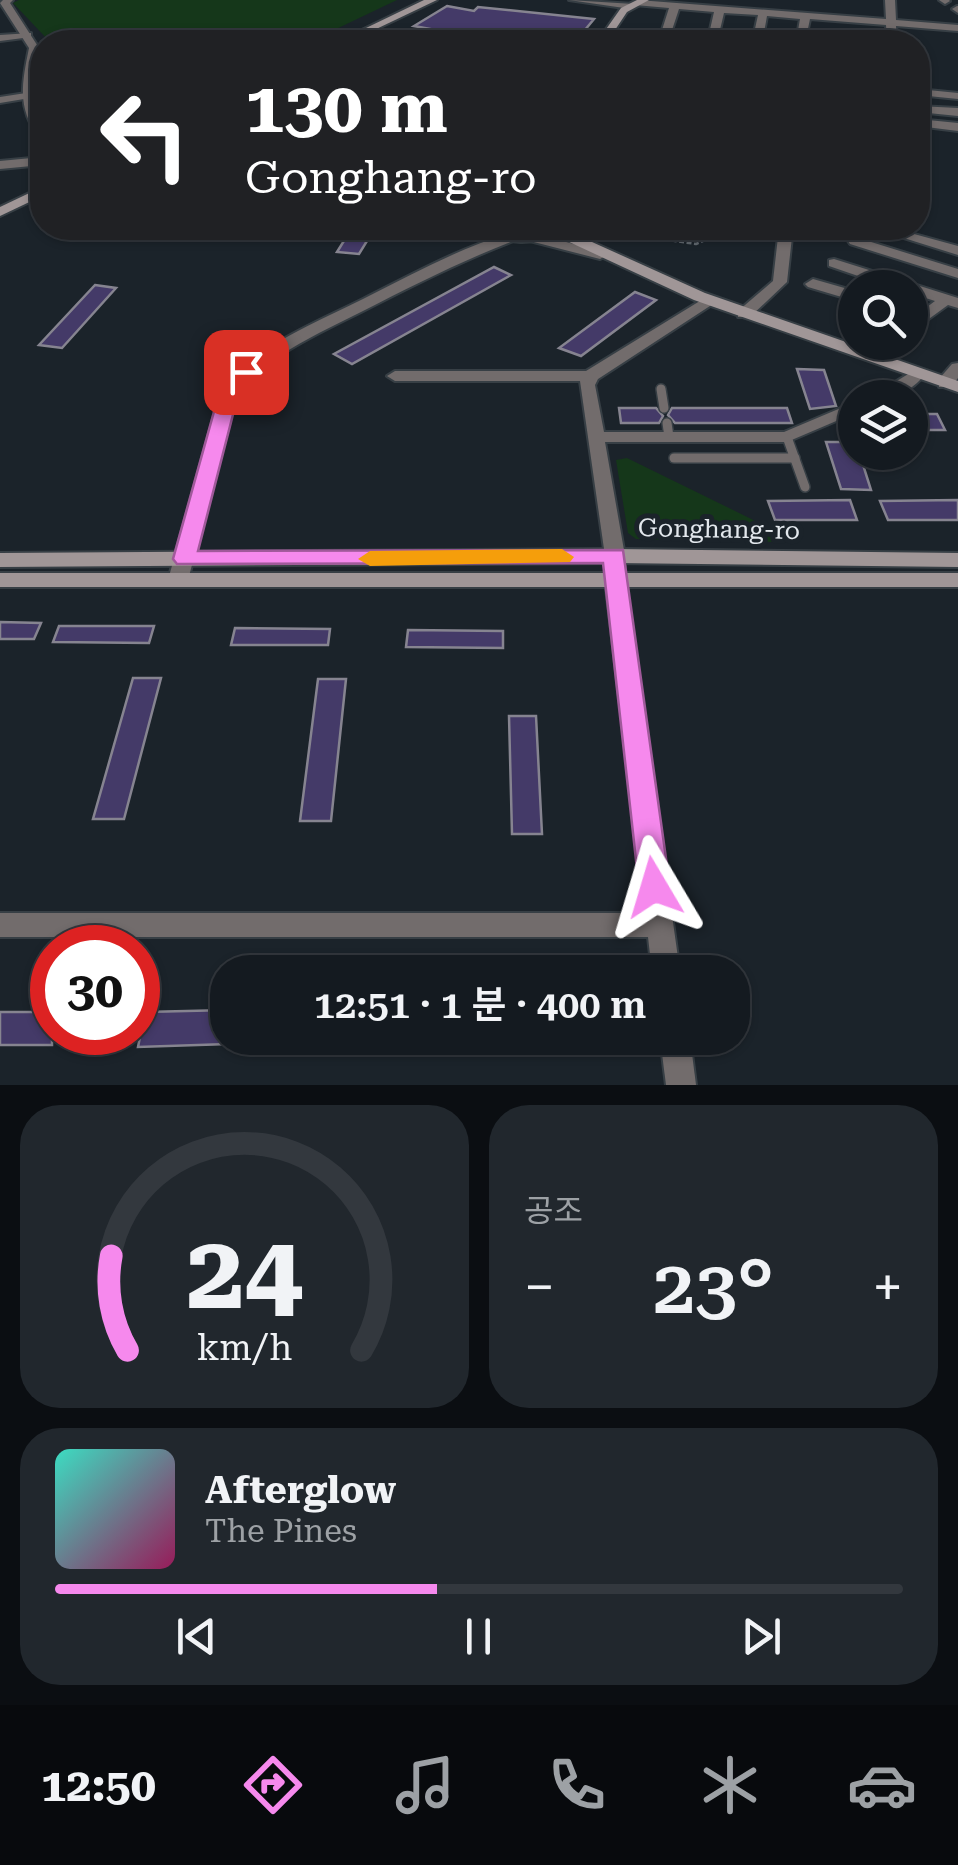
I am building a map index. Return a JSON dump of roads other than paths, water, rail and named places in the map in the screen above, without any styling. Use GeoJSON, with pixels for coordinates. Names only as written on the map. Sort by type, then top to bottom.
{"type":"FeatureCollection","features":[{"type":"Feature","properties":{"kind":"main road"},"geometry":{"type":"LineString","coordinates":[[365,30],[416,3],[432,0]]}},
{"type":"Feature","properties":{"kind":"main road"},"geometry":{"type":"LineString","coordinates":[[610,30],[624,10],[638,3]]}},
{"type":"Feature","properties":{"kind":"main road"},"geometry":{"type":"LineString","coordinates":[[0,212],[30,196]]}},
{"type":"Feature","properties":{"kind":"main road"},"geometry":{"type":"LineString","coordinates":[[573,240],[708,301],[952,385]]}},
{"type":"Feature","properties":{"kind":"main road","name":"Gonghang-ro"},"geometry":{"type":"LineString","coordinates":[[0,560],[182,570]]}},
{"type":"Feature","properties":{"kind":"main road","name":"Gonghang-ro"},"geometry":{"type":"LineString","coordinates":[[0,580],[182,570],[615,568],[958,560]]}},
{"type":"Feature","properties":{"kind":"main road","name":"Gonghang-ro"},"geometry":{"type":"LineString","coordinates":[[615,568],[958,580]]}},
{"type":"Feature","properties":{"kind":"street"},"geometry":{"type":"LineString","coordinates":[[574,0],[958,28]]}},
{"type":"Feature","properties":{"kind":"street"},"geometry":{"type":"LineString","coordinates":[[729,0],[748,12]]}},
{"type":"Feature","properties":{"kind":"street"},"geometry":{"type":"LineString","coordinates":[[771,0],[792,15]]}},
{"type":"Feature","properties":{"kind":"street"},"geometry":{"type":"LineString","coordinates":[[890,0],[893,30]]}},
{"type":"Feature","properties":{"kind":"street"},"geometry":{"type":"LineString","coordinates":[[4,2],[30,41]]}},
{"type":"Feature","properties":{"kind":"street"},"geometry":{"type":"LineString","coordinates":[[667,30],[675,6]]}},
{"type":"Feature","properties":{"kind":"street"},"geometry":{"type":"LineString","coordinates":[[715,30],[720,9]]}},
{"type":"Feature","properties":{"kind":"street"},"geometry":{"type":"LineString","coordinates":[[760,30],[763,13]]}},
{"type":"Feature","properties":{"kind":"street"},"geometry":{"type":"LineString","coordinates":[[803,30],[806,16]]}},
{"type":"Feature","properties":{"kind":"street"},"geometry":{"type":"LineString","coordinates":[[0,38],[27,35]]}},
{"type":"Feature","properties":{"kind":"street"},"geometry":{"type":"LineString","coordinates":[[30,72],[24,103],[30,119]]}},
{"type":"Feature","properties":{"kind":"street"},"geometry":{"type":"LineString","coordinates":[[930,93],[958,96]]}},
{"type":"Feature","properties":{"kind":"street"},"geometry":{"type":"LineString","coordinates":[[0,100],[26,96]]}},
{"type":"Feature","properties":{"kind":"street"},"geometry":{"type":"LineString","coordinates":[[930,109],[958,112]]}},
{"type":"Feature","properties":{"kind":"street"},"geometry":{"type":"LineString","coordinates":[[930,124],[958,127]]}},
{"type":"Feature","properties":{"kind":"street"},"geometry":{"type":"LineString","coordinates":[[0,164],[30,161]]}},
{"type":"Feature","properties":{"kind":"street"},"geometry":{"type":"LineString","coordinates":[[460,256],[473,240]]}},
{"type":"Feature","properties":{"kind":"street"},"geometry":{"type":"LineString","coordinates":[[182,570],[230,390],[242,374],[300,338],[460,256],[504,240]]}},
{"type":"Feature","properties":{"kind":"street"},"geometry":{"type":"LineString","coordinates":[[542,240],[600,255]]}},
{"type":"Feature","properties":{"kind":"street"},"geometry":{"type":"LineString","coordinates":[[744,314],[780,282],[785,240]]}},
{"type":"Feature","properties":{"kind":"street"},"geometry":{"type":"LineString","coordinates":[[920,240],[958,251]]}},
{"type":"Feature","properties":{"kind":"street"},"geometry":{"type":"LineString","coordinates":[[855,241],[958,274]]}},
{"type":"Feature","properties":{"kind":"street"},"geometry":{"type":"LineString","coordinates":[[834,264],[853,270]]}},
{"type":"Feature","properties":{"kind":"street"},"geometry":{"type":"LineString","coordinates":[[812,284],[838,291]]}},
{"type":"Feature","properties":{"kind":"street"},"geometry":{"type":"LineString","coordinates":[[928,315],[952,299]]}},
{"type":"Feature","properties":{"kind":"street"},"geometry":{"type":"LineString","coordinates":[[395,376],[590,376],[708,301]]}},
{"type":"Feature","properties":{"kind":"street"},"geometry":{"type":"LineString","coordinates":[[952,385],[958,368]]}},
{"type":"Feature","properties":{"kind":"street"},"geometry":{"type":"LineString","coordinates":[[912,380],[918,373]]}},
{"type":"Feature","properties":{"kind":"street"},"geometry":{"type":"LineString","coordinates":[[590,376],[587,385],[615,568],[664,955]]}},
{"type":"Feature","properties":{"kind":"street"},"geometry":{"type":"LineString","coordinates":[[596,437],[668,430],[787,437],[838,415]]}},
{"type":"Feature","properties":{"kind":"street"},"geometry":{"type":"LineString","coordinates":[[0,925],[660,925]]}},
{"type":"Feature","properties":{"kind":"street"},"geometry":{"type":"LineString","coordinates":[[677,1055],[681,1085]]}},
{"type":"Feature","properties":{"kind":"lane"},"geometry":{"type":"LineString","coordinates":[[661,389],[664,408]]}},
{"type":"Feature","properties":{"kind":"lane"},"geometry":{"type":"LineString","coordinates":[[787,437],[805,487]]}},
{"type":"Feature","properties":{"kind":"lane"},"geometry":{"type":"LineString","coordinates":[[674,458],[794,458]]}}]}
